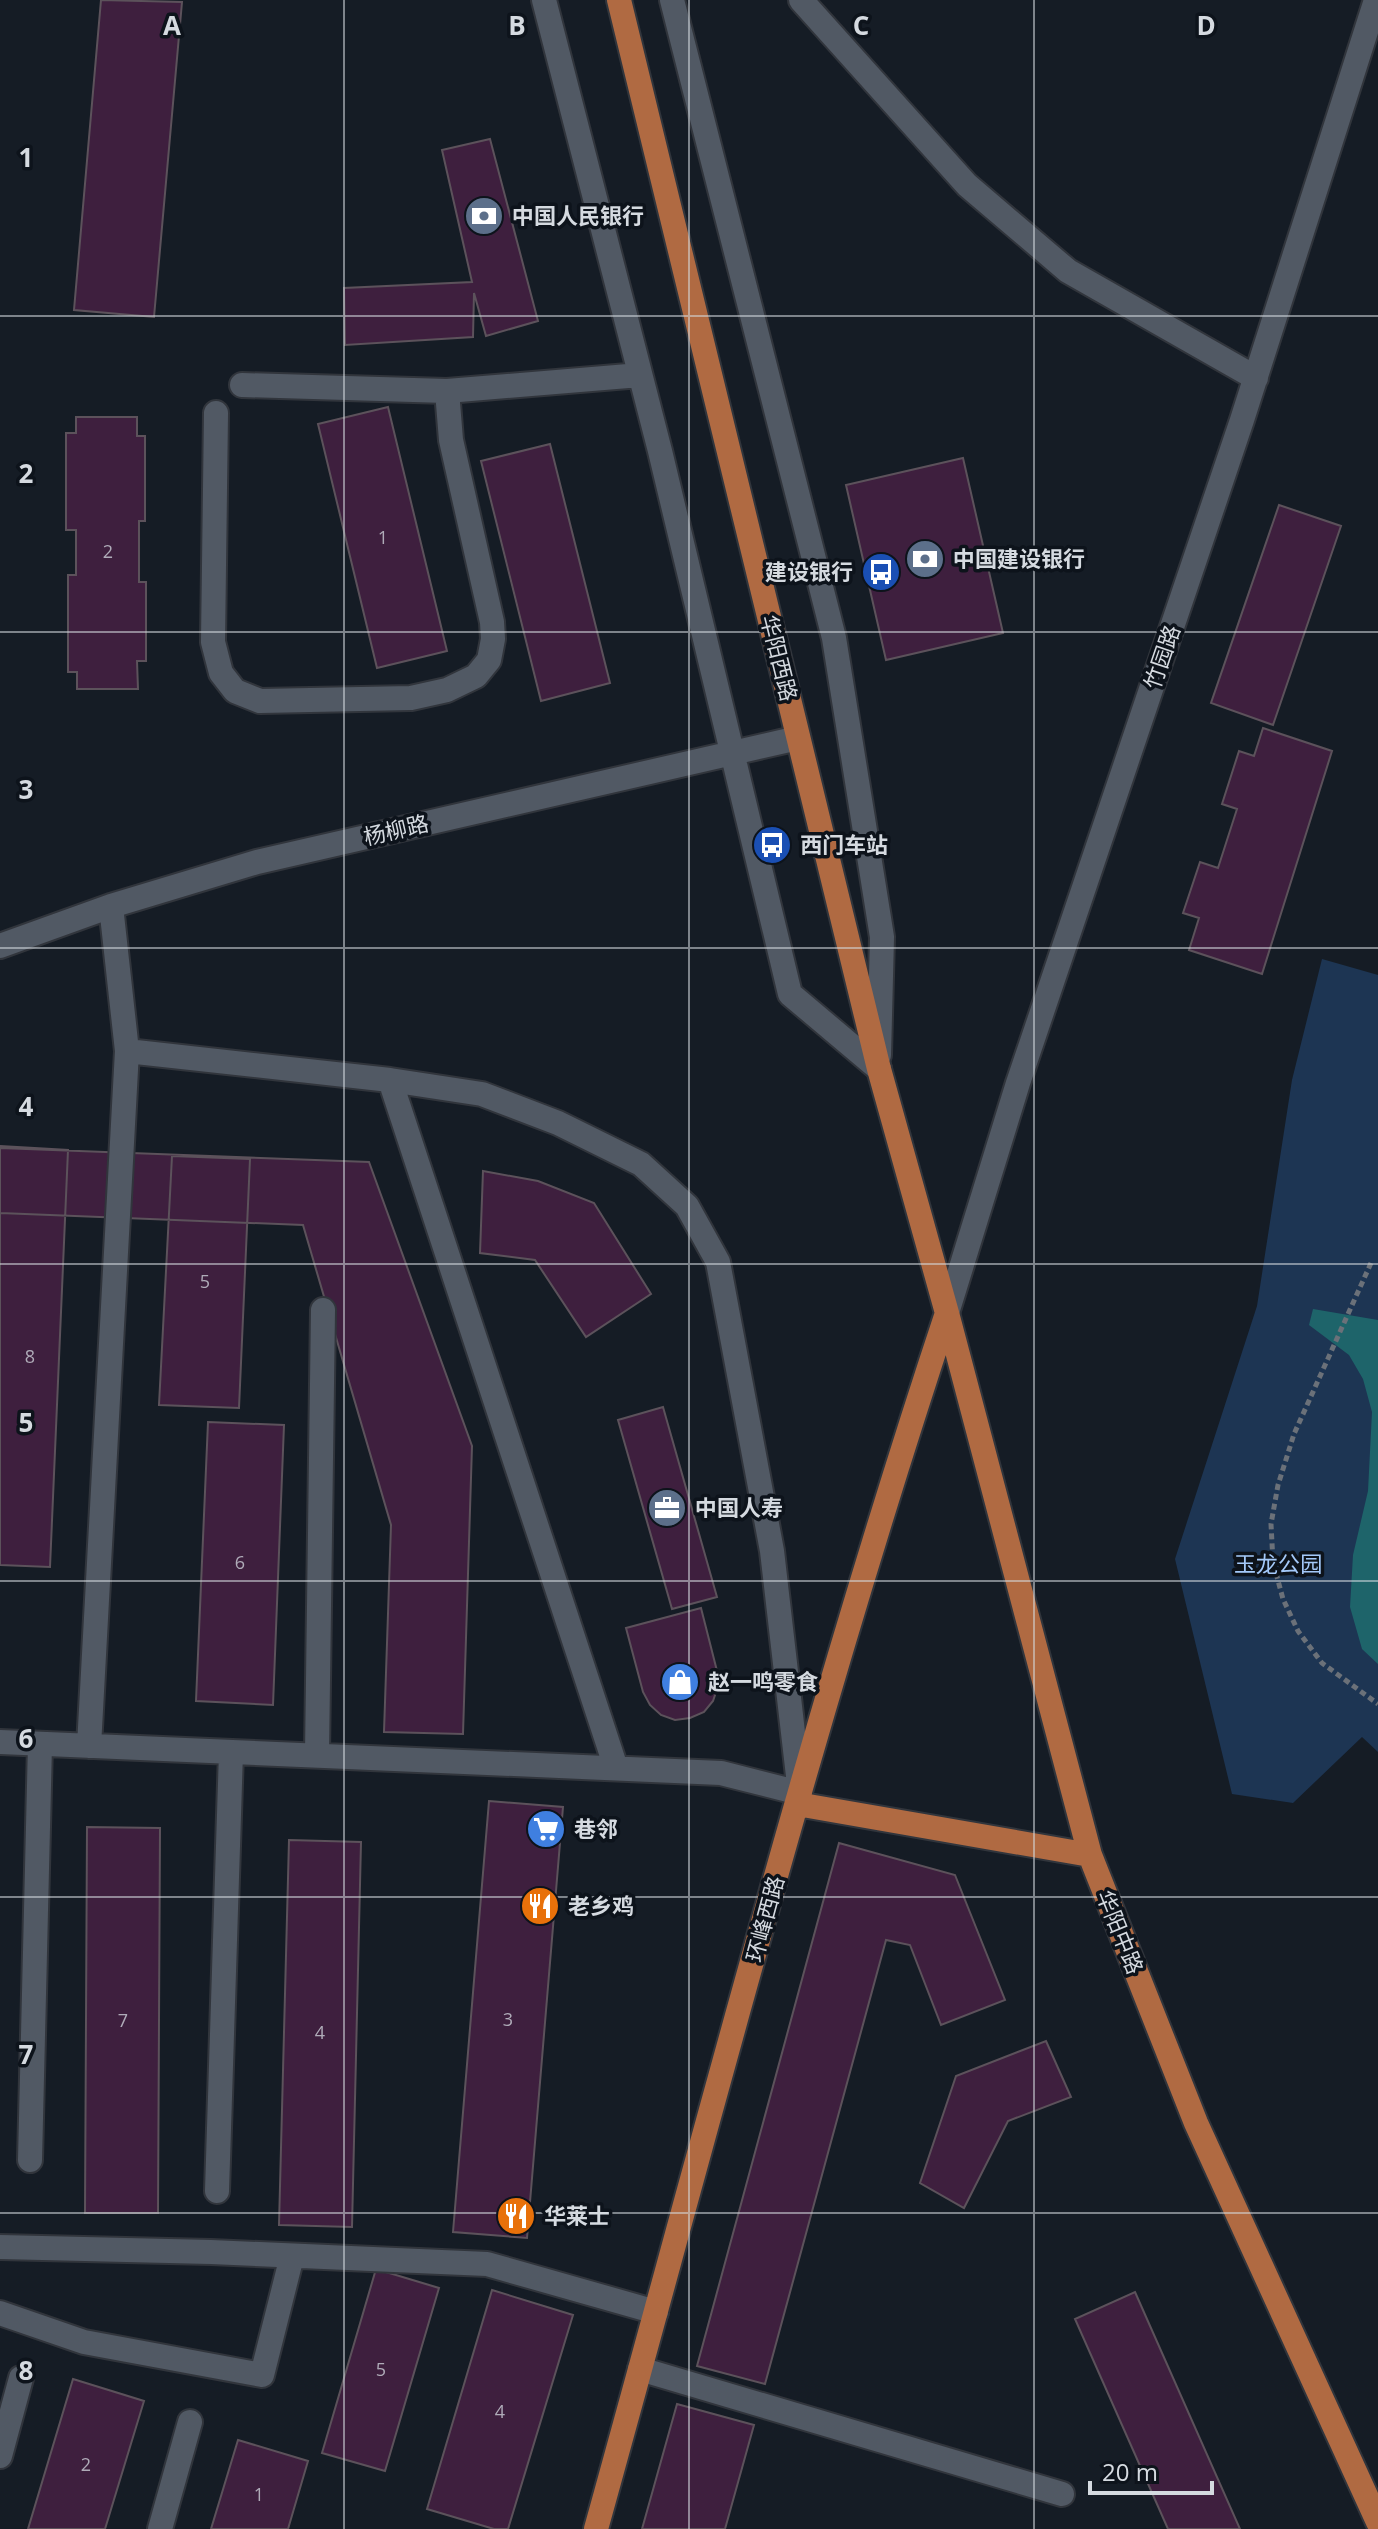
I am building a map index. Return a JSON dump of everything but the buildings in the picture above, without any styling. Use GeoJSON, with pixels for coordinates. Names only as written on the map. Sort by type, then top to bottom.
{"type":"FeatureCollection","features":[{"type":"Feature","properties":{"kind":"main road","name":"华阳西路"},"geometry":{"type":"LineString","coordinates":[[619,0],[879,1069],[947,1313]]}},
{"type":"Feature","properties":{"kind":"main road","name":"环峰西路"},"geometry":{"type":"LineString","coordinates":[[596,2529],[799,1798],[899,1457],[947,1313]]}},
{"type":"Feature","properties":{"kind":"main road","name":"华阳中路"},"geometry":{"type":"LineString","coordinates":[[947,1313],[1090,1855],[1196,2123],[1378,2522]]}},
{"type":"Feature","properties":{"kind":"main road"},"geometry":{"type":"LineString","coordinates":[[799,1798],[1090,1855]]}},
{"type":"Feature","properties":{"kind":"street"},"geometry":{"type":"LineString","coordinates":[[544,0],[640,375],[790,994],[879,1069]]}},
{"type":"Feature","properties":{"kind":"street"},"geometry":{"type":"LineString","coordinates":[[672,0],[834,638],[882,937],[879,1069]]}},
{"type":"Feature","properties":{"kind":"street"},"geometry":{"type":"LineString","coordinates":[[801,0],[967,185],[1068,271],[1256,378]]}},
{"type":"Feature","properties":{"kind":"street","name":"竹园路"},"geometry":{"type":"LineString","coordinates":[[947,1313],[1018,1083],[1256,378],[1376,0]]}},
{"type":"Feature","properties":{"kind":"street"},"geometry":{"type":"LineString","coordinates":[[242,385],[447,391],[640,375]]}},
{"type":"Feature","properties":{"kind":"street"},"geometry":{"type":"LineString","coordinates":[[216,413],[213,642],[221,673],[235,691],[260,701],[411,698],[447,690],[476,676],[489,660],[493,639],[492,622],[451,440],[447,391]]}},
{"type":"Feature","properties":{"kind":"street","name":"杨柳路"},"geometry":{"type":"LineString","coordinates":[[0,946],[111,906],[257,862],[798,738]]}},
{"type":"Feature","properties":{"kind":"street"},"geometry":{"type":"LineString","coordinates":[[89,1746],[127,1051],[111,906]]}},
{"type":"Feature","properties":{"kind":"street"},"geometry":{"type":"LineString","coordinates":[[0,1742],[721,1773],[799,1798],[772,1551],[718,1262],[687,1206],[641,1164],[558,1123],[482,1094],[390,1080],[127,1051]]}},
{"type":"Feature","properties":{"kind":"street"},"geometry":{"type":"LineString","coordinates":[[390,1080],[616,1768]]}},
{"type":"Feature","properties":{"kind":"street"},"geometry":{"type":"LineString","coordinates":[[317,1755],[323,1310]]}},
{"type":"Feature","properties":{"kind":"street"},"geometry":{"type":"LineString","coordinates":[[30,2160],[40,1744]]}},
{"type":"Feature","properties":{"kind":"street"},"geometry":{"type":"LineString","coordinates":[[217,2191],[231,1752]]}},
{"type":"Feature","properties":{"kind":"street"},"geometry":{"type":"LineString","coordinates":[[0,2247],[487,2264],[656,2312]]}},
{"type":"Feature","properties":{"kind":"street"},"geometry":{"type":"LineString","coordinates":[[0,2313],[84,2342],[262,2375],[292,2256]]}},
{"type":"Feature","properties":{"kind":"street"},"geometry":{"type":"LineString","coordinates":[[640,2369],[1062,2494]]}},
{"type":"Feature","properties":{"kind":"street"},"geometry":{"type":"LineString","coordinates":[[0,2456],[21,2378]]}},
{"type":"Feature","properties":{"kind":"street"},"geometry":{"type":"LineString","coordinates":[[160,2529],[190,2422]]}},
{"type":"Feature","properties":{"kind":"path"},"geometry":{"type":"LineString","coordinates":[[1371,1263],[1294,1434],[1278,1485],[1271,1524],[1273,1562],[1283,1599],[1298,1631],[1322,1663],[1378,1704]]}},
{"type":"Feature","properties":{"kind":"green space","name":"玉龙公园"},"geometry":{"type":"Polygon","coordinates":[[[1322,959],[1378,975],[1378,1752],[1362,1737],[1293,1803],[1232,1794],[1175,1559],[1257,1306],[1292,1080],[1322,959]]]}},
{"type":"Feature","properties":{"kind":"shaded area"},"geometry":{"type":"Polygon","coordinates":[[[1313,1309],[1378,1320],[1378,1664],[1362,1649],[1350,1607],[1353,1555],[1368,1491],[1372,1412],[1363,1379],[1349,1355],[1309,1325],[1313,1309]]]}},
{"type":"Feature","properties":{"kind":"place","name":"中国人民银行"},"geometry":{"type":"Point","coordinates":[484,216]}},
{"type":"Feature","properties":{"kind":"place","name":"中国建设银行"},"geometry":{"type":"Point","coordinates":[925,559]}},
{"type":"Feature","properties":{"kind":"place","name":"建设银行"},"geometry":{"type":"Point","coordinates":[881,572]}},
{"type":"Feature","properties":{"kind":"place","name":"西门车站"},"geometry":{"type":"Point","coordinates":[772,845]}},
{"type":"Feature","properties":{"kind":"place","name":"中国人寿"},"geometry":{"type":"Point","coordinates":[667,1508]}},
{"type":"Feature","properties":{"kind":"place","name":"赵一鸣零食"},"geometry":{"type":"Point","coordinates":[680,1682]}},
{"type":"Feature","properties":{"kind":"place","name":"巷邻"},"geometry":{"type":"Point","coordinates":[546,1829]}},
{"type":"Feature","properties":{"kind":"place","name":"老乡鸡"},"geometry":{"type":"Point","coordinates":[540,1906]}},
{"type":"Feature","properties":{"kind":"place","name":"华莱士"},"geometry":{"type":"Point","coordinates":[516,2216]}}]}
